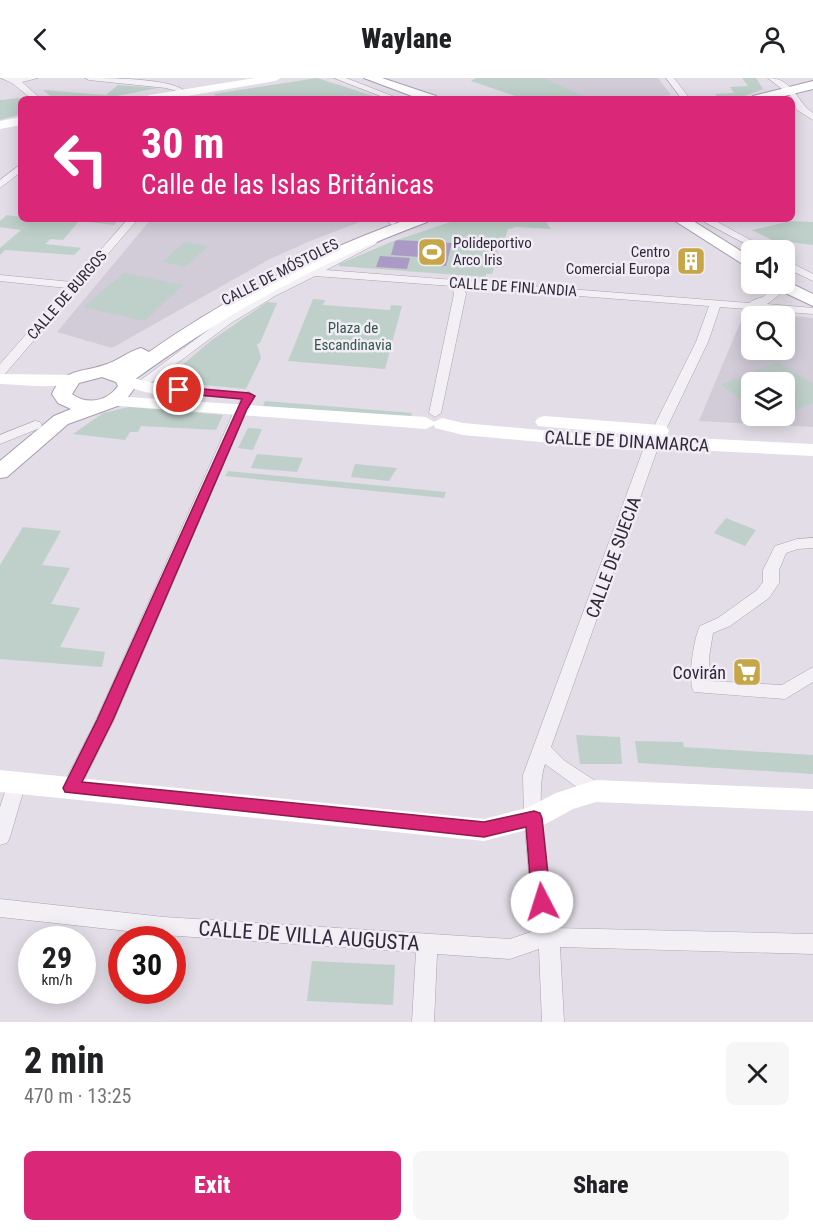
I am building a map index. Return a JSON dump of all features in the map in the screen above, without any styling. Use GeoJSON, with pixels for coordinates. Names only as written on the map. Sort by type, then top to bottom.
{"type":"FeatureCollection","features":[{"type":"Feature","properties":{"kind":"main road"},"geometry":{"type":"LineString","coordinates":[[352,78],[403,96]]}},
{"type":"Feature","properties":{"kind":"main road"},"geometry":{"type":"LineString","coordinates":[[370,78],[423,96]]}},
{"type":"Feature","properties":{"kind":"main road"},"geometry":{"type":"LineString","coordinates":[[795,96],[813,85]]}},
{"type":"Feature","properties":{"kind":"main road"},"geometry":{"type":"LineString","coordinates":[[795,96],[813,90]]}},
{"type":"Feature","properties":{"kind":"main road"},"geometry":{"type":"LineString","coordinates":[[685,222],[741,258]]}},
{"type":"Feature","properties":{"kind":"main road"},"geometry":{"type":"LineString","coordinates":[[697,222],[741,249]]}},
{"type":"Feature","properties":{"kind":"main road","name":"CALLE DE MÓSTOLES"},"geometry":{"type":"LineString","coordinates":[[66,391],[81,375],[114,368],[153,347],[237,291],[264,277],[330,245],[392,223]]}},
{"type":"Feature","properties":{"kind":"main road","name":"CALLE DE MÓSTOLES"},"geometry":{"type":"LineString","coordinates":[[130,382],[262,288],[392,223]]}},
{"type":"Feature","properties":{"kind":"main road"},"geometry":{"type":"LineString","coordinates":[[795,284],[810,295]]}},
{"type":"Feature","properties":{"kind":"main road"},"geometry":{"type":"LineString","coordinates":[[795,289],[810,295]]}},
{"type":"Feature","properties":{"kind":"main road"},"geometry":{"type":"LineString","coordinates":[[0,472],[62,420],[113,401],[125,392],[130,382],[111,372],[102,371]]}},
{"type":"Feature","properties":{"kind":"main road"},"geometry":{"type":"LineString","coordinates":[[0,455],[35,425],[66,391],[71,404],[92,407]]}},
{"type":"Feature","properties":{"kind":"street"},"geometry":{"type":"LineString","coordinates":[[5,78],[15,81],[33,96]]}},
{"type":"Feature","properties":{"kind":"street"},"geometry":{"type":"LineString","coordinates":[[15,81],[34,78]]}},
{"type":"Feature","properties":{"kind":"street"},"geometry":{"type":"LineString","coordinates":[[89,78],[167,86],[180,90]]}},
{"type":"Feature","properties":{"kind":"street"},"geometry":{"type":"LineString","coordinates":[[149,96],[255,78]]}},
{"type":"Feature","properties":{"kind":"street"},"geometry":{"type":"LineString","coordinates":[[167,96],[276,78]]}},
{"type":"Feature","properties":{"kind":"street"},"geometry":{"type":"LineString","coordinates":[[338,78],[388,96]]}},
{"type":"Feature","properties":{"kind":"street"},"geometry":{"type":"LineString","coordinates":[[670,78],[684,96]]}},
{"type":"Feature","properties":{"kind":"street"},"geometry":{"type":"LineString","coordinates":[[772,78],[792,96]]}},
{"type":"Feature","properties":{"kind":"street"},"geometry":{"type":"LineString","coordinates":[[795,100],[800,108],[813,117]]}},
{"type":"Feature","properties":{"kind":"street"},"geometry":{"type":"LineString","coordinates":[[795,111],[813,123]]}},
{"type":"Feature","properties":{"kind":"street"},"geometry":{"type":"LineString","coordinates":[[0,127],[18,122]]}},
{"type":"Feature","properties":{"kind":"street"},"geometry":{"type":"LineString","coordinates":[[0,127],[18,126]]}},
{"type":"Feature","properties":{"kind":"street"},"geometry":{"type":"LineString","coordinates":[[0,185],[18,170]]}},
{"type":"Feature","properties":{"kind":"street","name":"CALLE DE BURGOS"},"geometry":{"type":"LineString","coordinates":[[0,372],[130,222]]}},
{"type":"Feature","properties":{"kind":"street"},"geometry":{"type":"LineString","coordinates":[[710,222],[745,240]]}},
{"type":"Feature","properties":{"kind":"street","name":"CALLE DE MÓSTOLES"},"geometry":{"type":"LineString","coordinates":[[130,382],[226,321],[312,272],[366,246],[392,223]]}},
{"type":"Feature","properties":{"kind":"street"},"geometry":{"type":"LineString","coordinates":[[795,268],[813,278]]}},
{"type":"Feature","properties":{"kind":"street","name":"CALLE DE FINLANDIA"},"geometry":{"type":"LineString","coordinates":[[312,272],[813,311]]}},
{"type":"Feature","properties":{"kind":"street"},"geometry":{"type":"LineString","coordinates":[[0,278],[76,286]]}},
{"type":"Feature","properties":{"kind":"street"},"geometry":{"type":"LineString","coordinates":[[435,417],[460,294],[456,283]]}},
{"type":"Feature","properties":{"kind":"street","name":"CALLE DE FINLANDIA"},"geometry":{"type":"LineString","coordinates":[[714,302],[752,303],[766,301],[773,294]]}},
{"type":"Feature","properties":{"kind":"street","name":"CALLE DE SUECIA"},"geometry":{"type":"LineString","coordinates":[[553,1022],[550,949],[545,937],[532,775],[625,526],[655,437],[702,342],[715,310],[714,302]]}},
{"type":"Feature","properties":{"kind":"street"},"geometry":{"type":"LineString","coordinates":[[0,379],[50,381],[66,391]]}},
{"type":"Feature","properties":{"kind":"street","name":"CALLE DE DINAMARCA"},"geometry":{"type":"LineString","coordinates":[[130,382],[156,389],[245,403]]}},
{"type":"Feature","properties":{"kind":"street"},"geometry":{"type":"LineString","coordinates":[[0,389],[66,391]]}},
{"type":"Feature","properties":{"kind":"street","name":"CALLE DE DINAMARCA"},"geometry":{"type":"LineString","coordinates":[[113,401],[245,403],[435,417],[463,429],[618,443],[655,437],[813,439]]}},
{"type":"Feature","properties":{"kind":"street"},"geometry":{"type":"LineString","coordinates":[[71,788],[105,720],[245,403]]}},
{"type":"Feature","properties":{"kind":"street"},"geometry":{"type":"LineString","coordinates":[[0,440],[35,425]]}},
{"type":"Feature","properties":{"kind":"street","name":"CALLE DE DINAMARCA"},"geometry":{"type":"LineString","coordinates":[[655,437],[813,450]]}},
{"type":"Feature","properties":{"kind":"street"},"geometry":{"type":"LineString","coordinates":[[813,543],[796,544],[780,550],[771,570],[771,583],[763,594],[724,622],[706,630],[701,657],[700,687],[785,692],[813,673]]}},
{"type":"Feature","properties":{"kind":"street"},"geometry":{"type":"LineString","coordinates":[[542,749],[559,766],[596,791]]}},
{"type":"Feature","properties":{"kind":"street"},"geometry":{"type":"LineString","coordinates":[[0,837],[9,782],[484,830],[534,818],[565,801],[596,791],[813,800]]}},
{"type":"Feature","properties":{"kind":"street","name":"CALLE DE VILLA AUGUSTA"},"geometry":{"type":"LineString","coordinates":[[0,908],[164,926],[510,949],[545,937]]}},
{"type":"Feature","properties":{"kind":"street"},"geometry":{"type":"LineString","coordinates":[[545,937],[813,944]]}},
{"type":"Feature","properties":{"kind":"street"},"geometry":{"type":"LineString","coordinates":[[423,1022],[427,944]]}},
{"type":"Feature","properties":{"kind":"shaded area"},"geometry":{"type":"Polygon","coordinates":[[[545,78],[658,78],[671,95],[662,96],[584,96],[545,78]]]}},
{"type":"Feature","properties":{"kind":"shaded area"},"geometry":{"type":"Polygon","coordinates":[[[149,222],[360,222],[268,260],[112,348],[57,332],[149,222]]]}},
{"type":"Feature","properties":{"kind":"shaded area"},"geometry":{"type":"Polygon","coordinates":[[[395,241],[452,243],[446,266],[419,264],[420,257],[391,255],[395,241]]]}},
{"type":"Feature","properties":{"kind":"shaded area"},"geometry":{"type":"Polygon","coordinates":[[[380,256],[410,258],[407,269],[376,267],[380,256]]]}},
{"type":"Feature","properties":{"kind":"shaded area"},"geometry":{"type":"Polygon","coordinates":[[[795,316],[813,318],[813,427],[794,426],[795,372],[741,372],[741,423],[699,421],[741,321],[741,360],[795,360],[795,316]]]}},
{"type":"Feature","properties":{"kind":"green space"},"geometry":{"type":"Polygon","coordinates":[[[317,78],[374,96],[216,96],[214,94],[317,78]]]}},
{"type":"Feature","properties":{"kind":"green space"},"geometry":{"type":"Polygon","coordinates":[[[476,78],[545,78],[584,96],[515,96],[471,81],[476,78]]]}},
{"type":"Feature","properties":{"kind":"green space"},"geometry":{"type":"Polygon","coordinates":[[[742,78],[756,78],[763,89],[745,96],[717,96],[715,94],[734,93],[730,87],[748,86],[742,78]]]}},
{"type":"Feature","properties":{"kind":"green space"},"geometry":{"type":"Polygon","coordinates":[[[118,85],[157,88],[118,96],[50,96],[43,90],[106,95],[118,85]]]}},
{"type":"Feature","properties":{"kind":"green space"},"geometry":{"type":"Polygon","coordinates":[[[18,98],[18,115],[0,120],[0,100],[18,98]]]}},
{"type":"Feature","properties":{"kind":"green space"},"geometry":{"type":"Polygon","coordinates":[[[7,215],[18,217],[18,222],[78,222],[63,240],[51,239],[45,244],[81,248],[74,255],[5,250],[0,255],[0,248],[21,230],[0,227],[0,221],[7,215]]]}},
{"type":"Feature","properties":{"kind":"green space"},"geometry":{"type":"Polygon","coordinates":[[[88,222],[116,222],[114,225],[88,222]]]}},
{"type":"Feature","properties":{"kind":"green space","name":"Polideportivo Arco Iris"},"geometry":{"type":"Polygon","coordinates":[[[450,222],[546,222],[551,229],[517,227],[508,229],[505,238],[494,243],[504,267],[494,268],[492,274],[486,274],[485,277],[339,266],[339,264],[391,242],[450,222]]]}},
{"type":"Feature","properties":{"kind":"green space"},"geometry":{"type":"Polygon","coordinates":[[[787,222],[813,222],[813,245],[795,243],[795,240],[772,240],[752,230],[787,222]]]}},
{"type":"Feature","properties":{"kind":"green space"},"geometry":{"type":"Polygon","coordinates":[[[185,242],[208,246],[185,267],[162,262],[185,242]]]}},
{"type":"Feature","properties":{"kind":"green space"},"geometry":{"type":"Polygon","coordinates":[[[124,273],[183,285],[145,321],[83,307],[124,273]]]}},
{"type":"Feature","properties":{"kind":"green space","name":"Plaza de Escandinavia"},"geometry":{"type":"Polygon","coordinates":[[[313,299],[325,300],[323,305],[390,310],[391,305],[402,306],[385,369],[288,361],[313,299]]]}},
{"type":"Feature","properties":{"kind":"green space"},"geometry":{"type":"Polygon","coordinates":[[[267,302],[277,303],[260,343],[257,344],[261,358],[246,389],[163,381],[212,340],[267,302]]]}},
{"type":"Feature","properties":{"kind":"green space"},"geometry":{"type":"Polygon","coordinates":[[[777,362],[793,372],[753,372],[777,362]]]}},
{"type":"Feature","properties":{"kind":"green space"},"geometry":{"type":"Polygon","coordinates":[[[795,373],[813,384],[813,403],[795,411],[795,373]]]}},
{"type":"Feature","properties":{"kind":"green space"},"geometry":{"type":"Polygon","coordinates":[[[741,377],[741,399],[721,385],[741,377]]]}},
{"type":"Feature","properties":{"kind":"green space"},"geometry":{"type":"Polygon","coordinates":[[[265,401],[412,413],[410,419],[263,406],[265,401]]]}},
{"type":"Feature","properties":{"kind":"green space"},"geometry":{"type":"Polygon","coordinates":[[[129,407],[223,415],[216,430],[141,426],[138,432],[130,432],[125,440],[73,434],[103,413],[129,407]]]}},
{"type":"Feature","properties":{"kind":"green space"},"geometry":{"type":"Polygon","coordinates":[[[248,428],[262,429],[253,450],[238,448],[248,428]]]}},
{"type":"Feature","properties":{"kind":"green space"},"geometry":{"type":"Polygon","coordinates":[[[257,454],[303,458],[297,472],[251,468],[257,454]]]}},
{"type":"Feature","properties":{"kind":"green space"},"geometry":{"type":"Polygon","coordinates":[[[355,464],[397,468],[389,481],[351,477],[355,464]]]}},
{"type":"Feature","properties":{"kind":"green space"},"geometry":{"type":"Polygon","coordinates":[[[228,471],[446,492],[444,498],[225,476],[228,471]]]}},
{"type":"Feature","properties":{"kind":"green space"},"geometry":{"type":"Polygon","coordinates":[[[726,518],[756,530],[745,546],[714,533],[726,518]]]}},
{"type":"Feature","properties":{"kind":"green space"},"geometry":{"type":"Polygon","coordinates":[[[23,527],[61,531],[42,565],[70,568],[51,604],[80,608],[60,647],[105,652],[102,667],[0,659],[0,565],[23,527]]]}},
{"type":"Feature","properties":{"kind":"green space"},"geometry":{"type":"Polygon","coordinates":[[[576,735],[620,737],[622,764],[580,764],[576,735]]]}},
{"type":"Feature","properties":{"kind":"green space"},"geometry":{"type":"Polygon","coordinates":[[[635,741],[683,742],[684,747],[813,755],[813,774],[638,763],[635,741]]]}},
{"type":"Feature","properties":{"kind":"green space"},"geometry":{"type":"Polygon","coordinates":[[[312,961],[395,965],[393,1005],[307,1001],[312,961]]]}},
{"type":"Feature","properties":{"kind":"place","name":"Polideportivo Arco Iris"},"geometry":{"type":"Point","coordinates":[432,252]}},
{"type":"Feature","properties":{"kind":"place","name":"Centro Comercial Europa"},"geometry":{"type":"Point","coordinates":[691,261]}},
{"type":"Feature","properties":{"kind":"place","name":"Covirán"},"geometry":{"type":"Point","coordinates":[747,672]}},
{"type":"Feature","properties":{"kind":"route"},"geometry":{"type":"LineString","coordinates":[[179,390],[249,396],[241,409],[105,720],[71,788],[484,830],[534,818],[542,902]]}}]}
